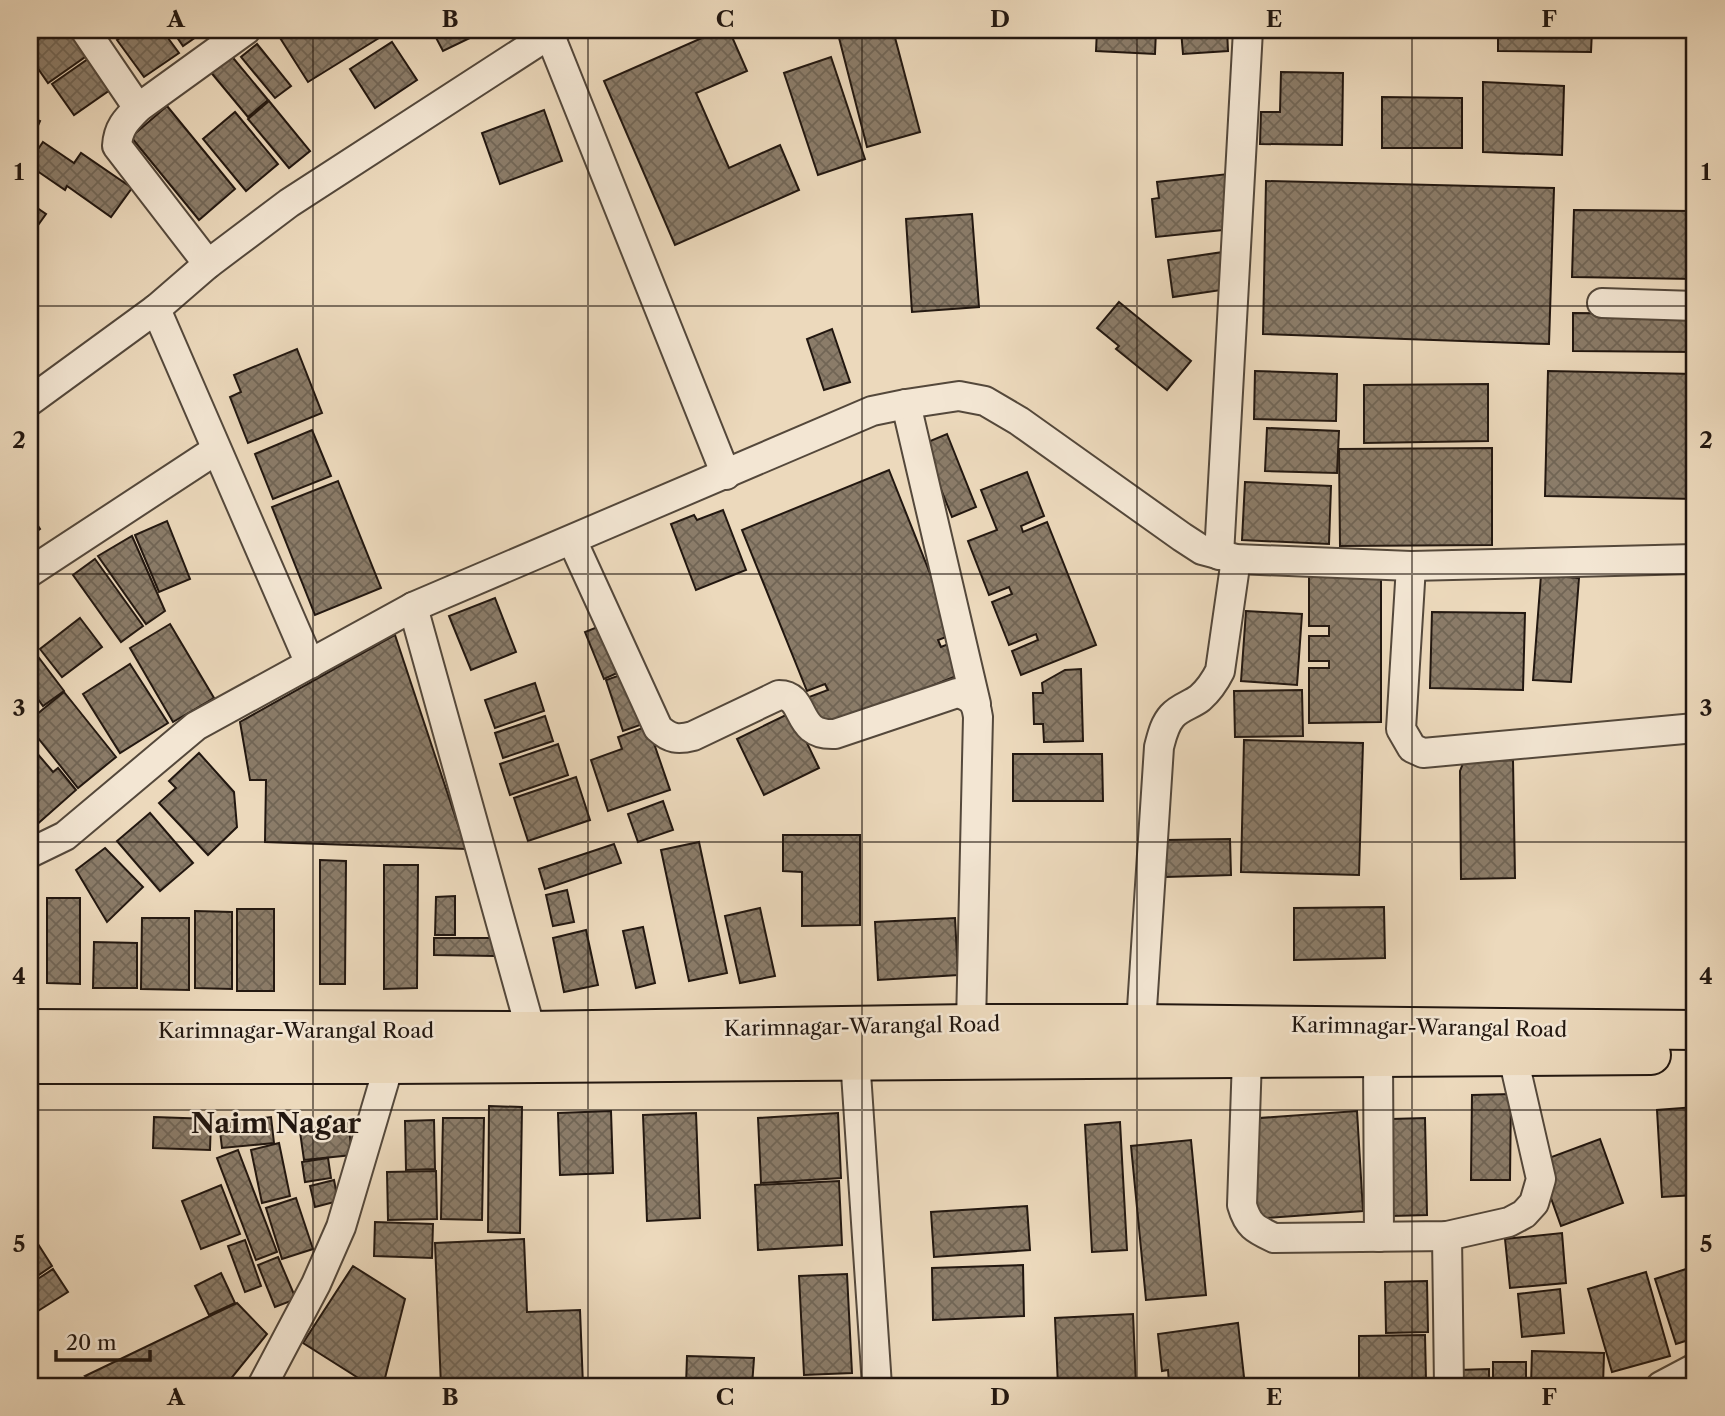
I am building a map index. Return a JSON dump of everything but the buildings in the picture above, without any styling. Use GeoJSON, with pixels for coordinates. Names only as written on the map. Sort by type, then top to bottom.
{"type":"FeatureCollection","features":[{"type":"Feature","properties":{"kind":"highway","name":"Karimnagar-Warangal Road"},"geometry":{"type":"LineString","coordinates":[[30,1063],[394,1048],[854,1043],[971,1024],[1695,1030]]}},
{"type":"Feature","properties":{"kind":"highway","name":"Karimnagar-Warangal Road"},"geometry":{"type":"LineString","coordinates":[[30,1030],[394,1048],[531,1031],[1247,1058],[1695,1054]]}},
{"type":"Feature","properties":{"kind":"street"},"geometry":{"type":"LineString","coordinates":[[85,30],[138,108]]}},
{"type":"Feature","properties":{"kind":"street"},"geometry":{"type":"LineString","coordinates":[[208,264],[117,146],[117,134],[138,108],[246,30]]}},
{"type":"Feature","properties":{"kind":"street"},"geometry":{"type":"LineString","coordinates":[[1141,1024],[1159,747],[1171,717],[1199,698],[1213,684],[1220,671],[1248,30]]}},
{"type":"Feature","properties":{"kind":"street"},"geometry":{"type":"LineString","coordinates":[[30,401],[156,309],[208,264],[289,203],[553,31],[726,475]]}},
{"type":"Feature","properties":{"kind":"street"},"geometry":{"type":"LineString","coordinates":[[1602,303],[1695,306]]}},
{"type":"Feature","properties":{"kind":"street"},"geometry":{"type":"LineString","coordinates":[[156,309],[310,664]]}},
{"type":"Feature","properties":{"kind":"street"},"geometry":{"type":"LineString","coordinates":[[30,853],[65,836],[196,726],[413,607],[872,411],[906,404],[959,396],[985,401],[1019,421],[1202,550],[1227,557],[1411,566],[1695,559]]}},
{"type":"Feature","properties":{"kind":"street"},"geometry":{"type":"LineString","coordinates":[[906,404],[976,704],[978,731],[971,1024]]}},
{"type":"Feature","properties":{"kind":"street"},"geometry":{"type":"LineString","coordinates":[[30,572],[216,450]]}},
{"type":"Feature","properties":{"kind":"street"},"geometry":{"type":"LineString","coordinates":[[572,540],[658,727],[667,736],[678,740],[694,736],[779,695],[787,695],[794,701],[812,730],[822,735],[835,734],[957,693],[969,696],[976,704]]}},
{"type":"Feature","properties":{"kind":"street"},"geometry":{"type":"LineString","coordinates":[[1411,566],[1401,729],[1412,748],[1423,752],[1695,728]]}},
{"type":"Feature","properties":{"kind":"street"},"geometry":{"type":"LineString","coordinates":[[413,607],[531,1031]]}},
{"type":"Feature","properties":{"kind":"street"},"geometry":{"type":"LineString","coordinates":[[854,1043],[877,1386]]}},
{"type":"Feature","properties":{"kind":"street"},"geometry":{"type":"LineString","coordinates":[[262,1386],[316,1284],[341,1227],[394,1048]]}},
{"type":"Feature","properties":{"kind":"street"},"geometry":{"type":"LineString","coordinates":[[1247,1058],[1242,1205],[1246,1221],[1274,1238],[1447,1236],[1509,1222],[1524,1214],[1534,1203],[1541,1179],[1513,1057]]}},
{"type":"Feature","properties":{"kind":"street"},"geometry":{"type":"LineString","coordinates":[[1378,1058],[1379,1237]]}},
{"type":"Feature","properties":{"kind":"street"},"geometry":{"type":"LineString","coordinates":[[1447,1236],[1449,1386]]}},
{"type":"Feature","properties":{"kind":"street"},"geometry":{"type":"LineString","coordinates":[[1661,1386],[1695,1368]]}},
{"type":"Feature","properties":{"kind":"district","name":"Naim Nagar"},"geometry":{"type":"Point","coordinates":[276,1123]}}]}
